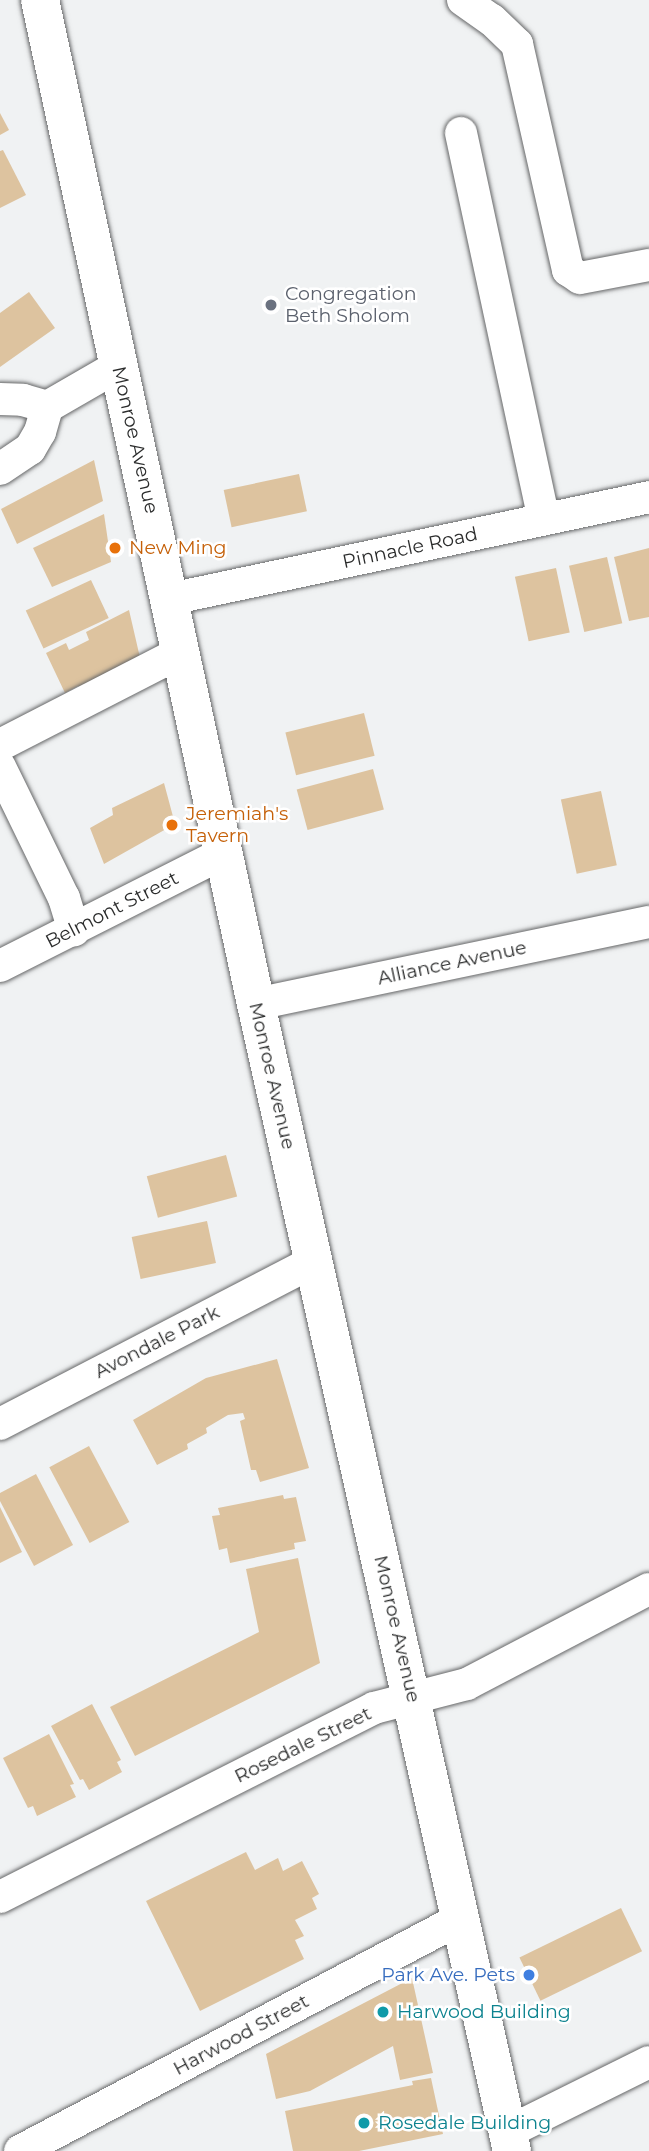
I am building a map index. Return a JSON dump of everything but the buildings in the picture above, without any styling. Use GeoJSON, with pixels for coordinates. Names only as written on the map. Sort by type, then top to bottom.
{"type":"FeatureCollection","features":[{"type":"Feature","properties":{"kind":"main road","name":"Monroe Avenue"},"geometry":{"type":"LineString","coordinates":[[46,1],[118,366],[256,1004],[510,2142]]}},
{"type":"Feature","properties":{"kind":"street"},"geometry":{"type":"LineString","coordinates":[[463,0],[492,20],[517,44],[568,271],[580,278],[649,265]]}},
{"type":"Feature","properties":{"kind":"street"},"geometry":{"type":"LineString","coordinates":[[461,134],[544,519]]}},
{"type":"Feature","properties":{"kind":"street"},"geometry":{"type":"LineString","coordinates":[[0,468],[30,449],[40,432],[47,407],[118,366]]}},
{"type":"Feature","properties":{"kind":"street"},"geometry":{"type":"LineString","coordinates":[[0,399],[23,400],[47,407]]}},
{"type":"Feature","properties":{"kind":"street","name":"Pinnacle Road"},"geometry":{"type":"LineString","coordinates":[[170,599],[649,497]]}},
{"type":"Feature","properties":{"kind":"street"},"geometry":{"type":"LineString","coordinates":[[0,744],[181,652]]}},
{"type":"Feature","properties":{"kind":"street"},"geometry":{"type":"LineString","coordinates":[[0,767],[64,898],[74,931]]}},
{"type":"Feature","properties":{"kind":"street","name":"Belmont Street"},"geometry":{"type":"LineString","coordinates":[[0,966],[224,853]]}},
{"type":"Feature","properties":{"kind":"street","name":"Alliance Avenue"},"geometry":{"type":"LineString","coordinates":[[256,1004],[649,922]]}},
{"type":"Feature","properties":{"kind":"street","name":"Avondale Park"},"geometry":{"type":"LineString","coordinates":[[0,1424],[314,1261]]}},
{"type":"Feature","properties":{"kind":"street","name":"Rosedale Street"},"geometry":{"type":"LineString","coordinates":[[0,1897],[373,1708],[413,1700],[467,1684],[649,1589]]}},
{"type":"Feature","properties":{"kind":"street","name":"Harwood Street"},"geometry":{"type":"LineString","coordinates":[[20,2151],[461,1918]]}},
{"type":"Feature","properties":{"kind":"street"},"geometry":{"type":"LineString","coordinates":[[510,2142],[649,2062]]}},
{"type":"Feature","properties":{"kind":"place","name":"Congregation Beth Sholom"},"geometry":{"type":"Point","coordinates":[271,305]}},
{"type":"Feature","properties":{"kind":"place","name":"New Ming"},"geometry":{"type":"Point","coordinates":[115,548]}},
{"type":"Feature","properties":{"kind":"place","name":"Jeremiah's Tavern"},"geometry":{"type":"Point","coordinates":[172,825]}},
{"type":"Feature","properties":{"kind":"place","name":"Park Ave. Pets"},"geometry":{"type":"Point","coordinates":[529,1975]}},
{"type":"Feature","properties":{"kind":"place","name":"Harwood Building"},"geometry":{"type":"Point","coordinates":[383,2012]}},
{"type":"Feature","properties":{"kind":"place","name":"Rosedale Building"},"geometry":{"type":"Point","coordinates":[364,2123]}}]}
